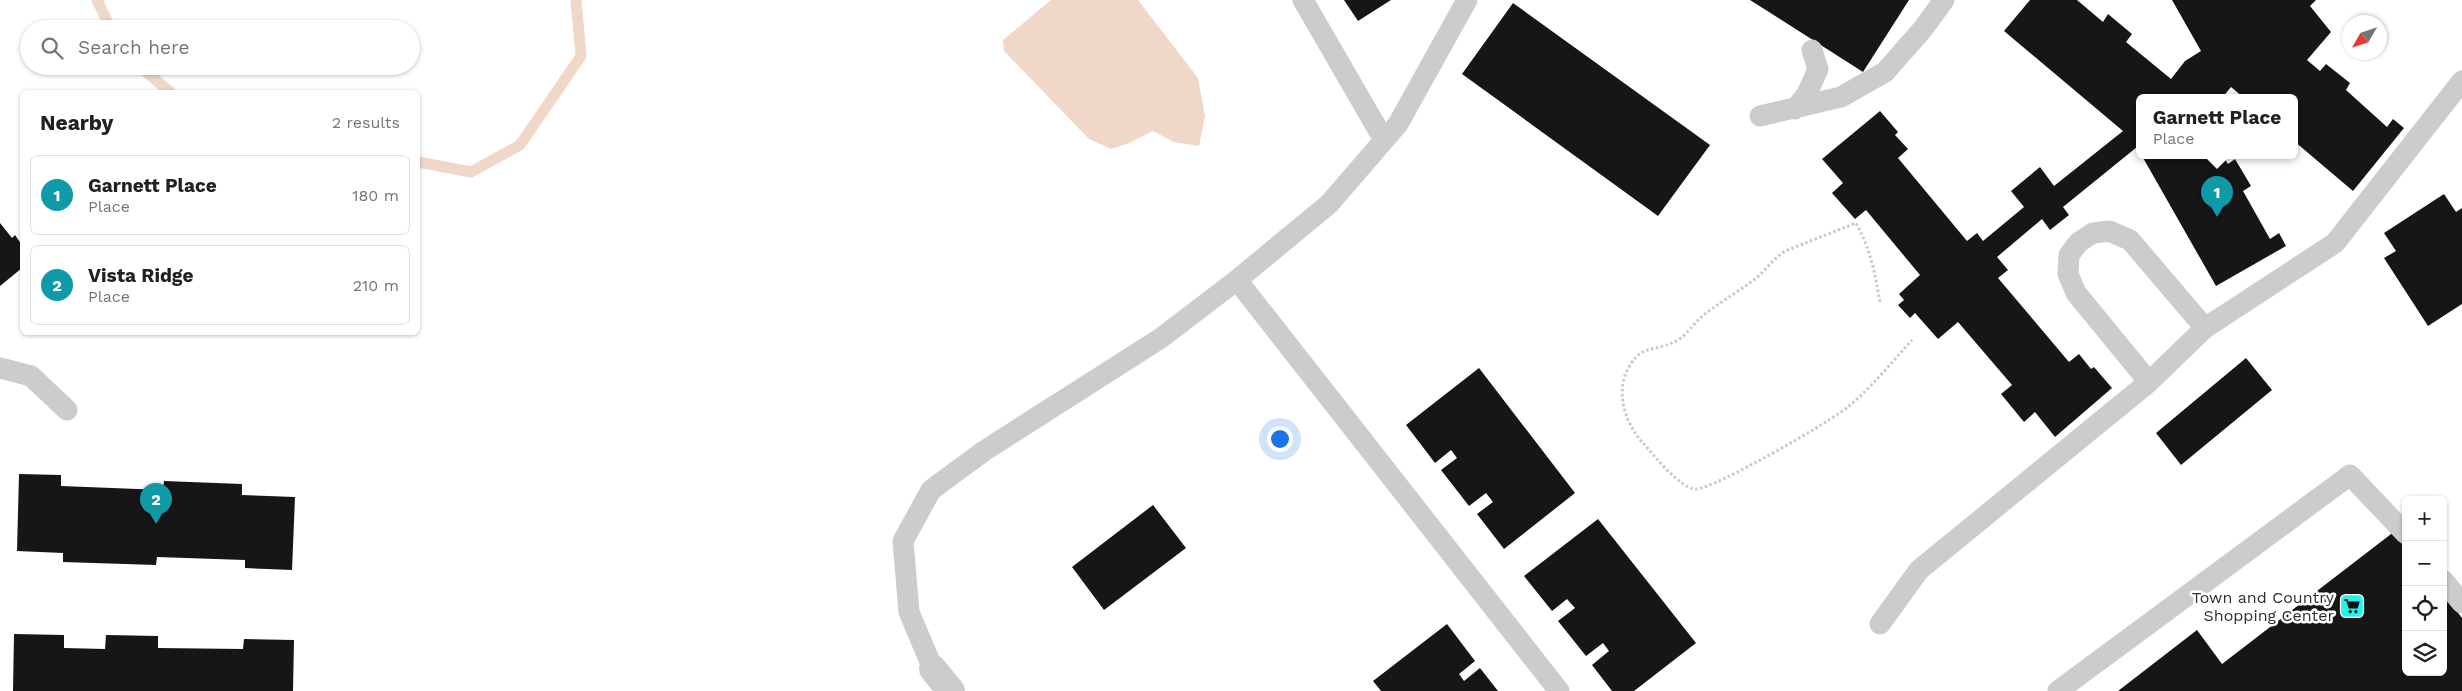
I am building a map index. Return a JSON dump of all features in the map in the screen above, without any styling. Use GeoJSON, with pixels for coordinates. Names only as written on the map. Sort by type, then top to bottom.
{"type":"FeatureCollection","features":[{"type":"Feature","properties":{"kind":"street"},"geometry":{"type":"LineString","coordinates":[[933,670],[951,691]]}},
{"type":"Feature","properties":{"kind":"lane"},"geometry":{"type":"LineString","coordinates":[[1303,0],[1384,140]]}},
{"type":"Feature","properties":{"kind":"lane"},"geometry":{"type":"LineString","coordinates":[[933,670],[908,612],[903,541],[931,490],[984,451],[1161,338],[1238,280],[1329,204],[1398,124],[1467,0]]}},
{"type":"Feature","properties":{"kind":"lane"},"geometry":{"type":"LineString","coordinates":[[1760,116],[1841,97],[1884,72],[1922,30],[1944,0]]}},
{"type":"Feature","properties":{"kind":"lane"},"geometry":{"type":"LineString","coordinates":[[1794,109],[1808,94],[1818,69],[1812,50]]}},
{"type":"Feature","properties":{"kind":"lane"},"geometry":{"type":"LineString","coordinates":[[1880,624],[1919,570],[2150,382],[2205,328],[2335,244],[2462,81]]}},
{"type":"Feature","properties":{"kind":"lane"},"geometry":{"type":"LineString","coordinates":[[2150,382],[2076,293],[2068,274],[2068,255],[2079,242],[2093,233],[2109,231],[2130,240],[2205,328]]}},
{"type":"Feature","properties":{"kind":"lane"},"geometry":{"type":"LineString","coordinates":[[1238,280],[1559,691]]}},
{"type":"Feature","properties":{"kind":"lane"},"geometry":{"type":"LineString","coordinates":[[0,368],[31,376],[67,410]]}},
{"type":"Feature","properties":{"kind":"lane"},"geometry":{"type":"LineString","coordinates":[[2058,691],[2350,475],[2402,530]]}},
{"type":"Feature","properties":{"kind":"lane"},"geometry":{"type":"LineString","coordinates":[[2447,585],[2462,603]]}},
{"type":"Feature","properties":{"kind":"path"},"geometry":{"type":"LineString","coordinates":[[1880,302],[1875,272],[1866,242],[1856,223],[1785,251],[1776,257],[1756,278],[1700,318],[1678,339],[1645,349],[1637,356],[1626,373],[1622,388],[1622,398],[1634,432],[1681,483],[1695,490],[1703,488],[1739,472],[1844,410],[1912,340]]}},
{"type":"Feature","properties":{"kind":"shaded area"},"geometry":{"type":"Polygon","coordinates":[[[1051,0],[1138,0],[1198,78],[1205,116],[1199,146],[1174,142],[1153,131],[1127,144],[1111,149],[1089,139],[1004,51],[1003,40],[1051,0]]]}},
{"type":"Feature","properties":{"kind":"building"},"geometry":{"type":"Polygon","coordinates":[[[1344,0],[1391,0],[1358,21],[1344,0]]]}},
{"type":"Feature","properties":{"kind":"building"},"geometry":{"type":"Polygon","coordinates":[[[1750,0],[1909,0],[1863,72],[1750,0]]]}},
{"type":"Feature","properties":{"kind":"building"},"geometry":{"type":"Polygon","coordinates":[[[2030,0],[2077,0],[2103,22],[2108,14],[2132,34],[2126,42],[2171,79],[2185,61],[2201,51],[2172,0],[2316,0],[2310,6],[2331,32],[2307,60],[2320,71],[2326,64],[2350,83],[2346,90],[2387,127],[2393,119],[2404,128],[2353,191],[2298,144],[2298,94],[2239,94],[2231,87],[2225,94],[2136,94],[2136,148],[2063,207],[2069,215],[2050,230],[2042,219],[1997,257],[2008,270],[1998,278],[2069,362],[2079,354],[2091,369],[2094,367],[2112,388],[2055,437],[2035,412],[2024,422],[2001,394],[2012,385],[1958,322],[1938,339],[1915,313],[1910,318],[1898,305],[1904,300],[1899,294],[1920,275],[1866,210],[1855,219],[1832,193],[1843,183],[1822,159],[1880,111],[1898,132],[1895,135],[1908,149],[1898,158],[1967,241],[1977,233],[1983,241],[2024,207],[2011,191],[2040,167],[2054,186],[2123,131],[2004,31],[2030,0]]]}},
{"type":"Feature","properties":{"kind":"building"},"geometry":{"type":"Polygon","coordinates":[[[1513,3],[1710,145],[1658,216],[1462,74],[1513,3]]]}},
{"type":"Feature","properties":{"kind":"building"},"geometry":{"type":"Polygon","coordinates":[[[2144,159],[2225,159],[2228,164],[2235,159],[2251,186],[2243,191],[2270,239],[2279,233],[2286,246],[2216,286],[2144,159]]]}},
{"type":"Feature","properties":{"kind":"building"},"geometry":{"type":"Polygon","coordinates":[[[2444,194],[2456,212],[2462,208],[2462,304],[2428,326],[2384,258],[2396,251],[2384,233],[2444,194]]]}},
{"type":"Feature","properties":{"kind":"building"},"geometry":{"type":"Polygon","coordinates":[[[0,223],[12,238],[15,235],[20,242],[20,270],[0,286],[0,223]]]}},
{"type":"Feature","properties":{"kind":"building"},"geometry":{"type":"Polygon","coordinates":[[[2246,358],[2272,390],[2181,465],[2156,433],[2246,358]]]}},
{"type":"Feature","properties":{"kind":"building"},"geometry":{"type":"Polygon","coordinates":[[[1479,368],[1575,493],[1504,549],[1477,514],[1493,502],[1486,493],[1469,506],[1441,470],[1457,458],[1451,450],[1435,463],[1406,425],[1479,368]]]}},
{"type":"Feature","properties":{"kind":"building"},"geometry":{"type":"Polygon","coordinates":[[[19,474],[61,475],[61,486],[163,490],[164,481],[242,484],[242,495],[295,497],[292,570],[245,568],[245,560],[157,557],[156,565],[63,562],[63,553],[17,551],[19,474]]]}},
{"type":"Feature","properties":{"kind":"building"},"geometry":{"type":"Polygon","coordinates":[[[1153,505],[1186,548],[1104,610],[1072,567],[1153,505]]]}},
{"type":"Feature","properties":{"kind":"building"},"geometry":{"type":"Polygon","coordinates":[[[1598,519],[1696,643],[1634,691],[1612,691],[1592,665],[1609,651],[1603,643],[1586,656],[1558,621],[1575,608],[1567,599],[1552,611],[1524,576],[1598,519]]]}},
{"type":"Feature","properties":{"kind":"building","name":"Town and Country Shopping Center"},"geometry":{"type":"Polygon","coordinates":[[[2395,531],[2402,540],[2402,676],[2447,676],[2447,598],[2462,618],[2462,691],[2118,691],[2197,630],[2222,664],[2395,531]]]}},
{"type":"Feature","properties":{"kind":"building"},"geometry":{"type":"Polygon","coordinates":[[[1447,624],[1475,661],[1459,674],[1464,681],[1480,668],[1498,691],[1381,691],[1373,681],[1447,624]]]}},
{"type":"Feature","properties":{"kind":"building"},"geometry":{"type":"Polygon","coordinates":[[[14,634],[64,635],[64,648],[105,649],[106,635],[158,636],[158,648],[243,649],[244,639],[294,640],[293,691],[13,691],[14,634]]]}},
{"type":"Feature","properties":{"kind":"waterway"},"geometry":{"type":"LineString","coordinates":[[97,0],[107,20]]}},
{"type":"Feature","properties":{"kind":"waterway"},"geometry":{"type":"LineString","coordinates":[[420,162],[471,172],[520,145],[581,56],[576,0]]}},
{"type":"Feature","properties":{"kind":"waterway"},"geometry":{"type":"LineString","coordinates":[[150,75],[168,90]]}},
{"type":"Feature","properties":{"kind":"place","name":"Garnett Place"},"geometry":{"type":"Point","coordinates":[2217,217]}},
{"type":"Feature","properties":{"kind":"place","name":"Vista Ridge"},"geometry":{"type":"Point","coordinates":[156,524]}},
{"type":"Feature","properties":{"kind":"place","name":"Town and Country Shopping Center"},"geometry":{"type":"Point","coordinates":[2352,606]}}]}
